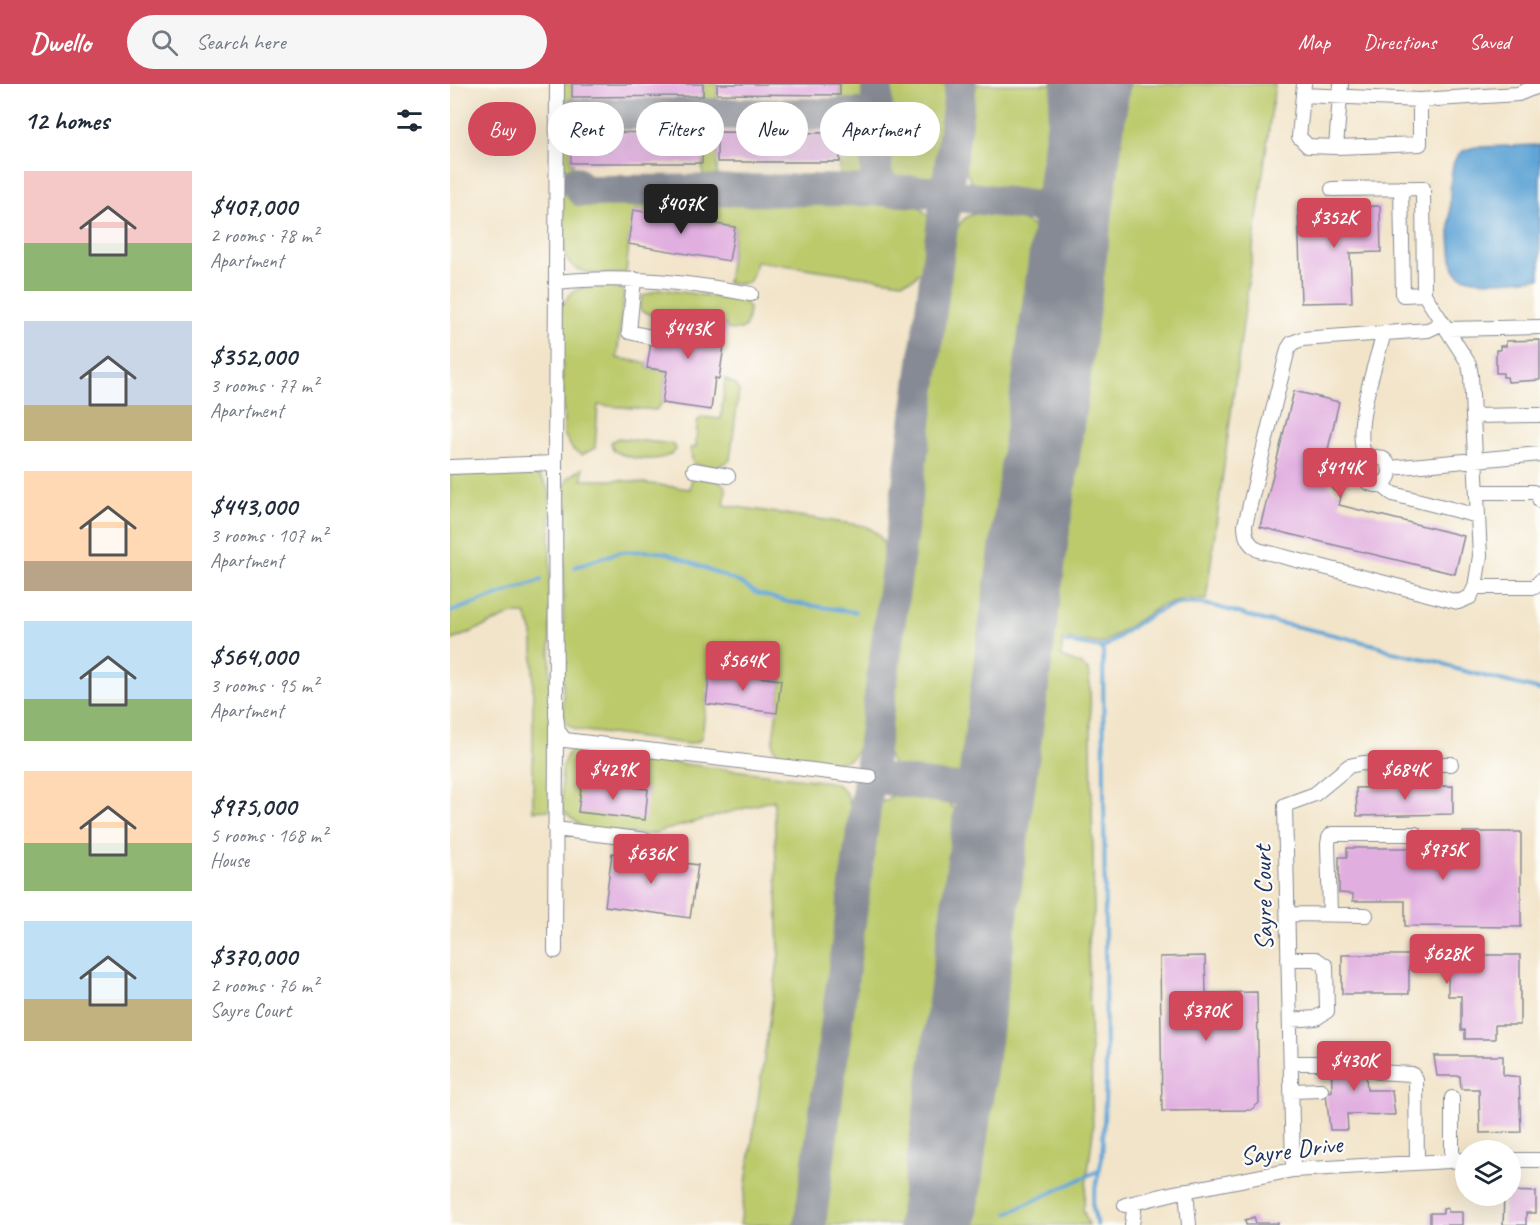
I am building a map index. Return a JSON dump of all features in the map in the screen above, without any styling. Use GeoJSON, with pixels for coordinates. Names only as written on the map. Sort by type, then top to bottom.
{"type":"FeatureCollection","features":[{"type":"Feature","properties":{"kind":"street"},"geometry":{"type":"LineString","coordinates":[[555,951],[557,84]]}},
{"type":"Feature","properties":{"kind":"street"},"geometry":{"type":"LineString","coordinates":[[1420,99],[1420,144],[1308,146],[1299,137],[1303,90],[1340,90],[1420,99],[1518,94],[1540,85]]}},
{"type":"Feature","properties":{"kind":"street"},"geometry":{"type":"LineString","coordinates":[[1336,147],[1340,90]]}},
{"type":"Feature","properties":{"kind":"street"},"geometry":{"type":"LineString","coordinates":[[1401,188],[1403,295],[1424,294]]}},
{"type":"Feature","properties":{"kind":"street"},"geometry":{"type":"LineString","coordinates":[[1332,189],[1423,188],[1424,294],[1445,326],[1469,364],[1480,556],[1475,587],[1470,597],[1458,602],[1258,550],[1247,541],[1245,525],[1288,350],[1292,343],[1302,339],[1428,330],[1445,326],[1540,327]]}},
{"type":"Feature","properties":{"kind":"street"},"geometry":{"type":"LineString","coordinates":[[556,282],[580,279],[634,279],[751,294]]}},
{"type":"Feature","properties":{"kind":"street"},"geometry":{"type":"LineString","coordinates":[[634,279],[629,332],[651,337]]}},
{"type":"Feature","properties":{"kind":"street"},"geometry":{"type":"LineString","coordinates":[[1367,459],[1360,445],[1362,422],[1384,333]]}},
{"type":"Feature","properties":{"kind":"street"},"geometry":{"type":"LineString","coordinates":[[1473,416],[1540,415]]}},
{"type":"Feature","properties":{"kind":"street"},"geometry":{"type":"LineString","coordinates":[[1390,468],[1540,454]]}},
{"type":"Feature","properties":{"kind":"street"},"geometry":{"type":"LineString","coordinates":[[1375,456],[1382,457],[1389,462],[1390,468],[1389,479],[1380,484],[1371,484],[1364,477],[1363,466],[1367,459],[1375,456]]}},
{"type":"Feature","properties":{"kind":"street"},"geometry":{"type":"LineString","coordinates":[[450,467],[555,463]]}},
{"type":"Feature","properties":{"kind":"street"},"geometry":{"type":"LineString","coordinates":[[694,470],[728,476]]}},
{"type":"Feature","properties":{"kind":"street"},"geometry":{"type":"LineString","coordinates":[[1380,484],[1393,494],[1478,516]]}},
{"type":"Feature","properties":{"kind":"street"},"geometry":{"type":"LineString","coordinates":[[1477,492],[1533,492],[1538,494],[1540,501]]}},
{"type":"Feature","properties":{"kind":"street"},"geometry":{"type":"LineString","coordinates":[[1475,587],[1535,587],[1540,581]]}},
{"type":"Feature","properties":{"kind":"street"},"geometry":{"type":"LineString","coordinates":[[556,715],[558,731],[565,740],[870,777]]}},
{"type":"Feature","properties":{"kind":"street","name":"Sayre Court"},"geometry":{"type":"LineString","coordinates":[[1293,1170],[1285,805],[1315,794],[1349,766],[1363,763],[1451,764]]}},
{"type":"Feature","properties":{"kind":"street"},"geometry":{"type":"LineString","coordinates":[[555,829],[647,840]]}},
{"type":"Feature","properties":{"kind":"street"},"geometry":{"type":"LineString","coordinates":[[1330,914],[1328,844],[1332,834],[1415,834]]}},
{"type":"Feature","properties":{"kind":"street"},"geometry":{"type":"LineString","coordinates":[[1288,914],[1366,915]]}},
{"type":"Feature","properties":{"kind":"street"},"geometry":{"type":"LineString","coordinates":[[1288,959],[1316,959],[1326,966],[1327,1011],[1316,1018],[1290,1020]]}},
{"type":"Feature","properties":{"kind":"street"},"geometry":{"type":"LineString","coordinates":[[1291,1063],[1323,1063]]}},
{"type":"Feature","properties":{"kind":"street"},"geometry":{"type":"LineString","coordinates":[[1377,1072],[1412,1074],[1416,1080],[1417,1162]]}},
{"type":"Feature","properties":{"kind":"street"},"geometry":{"type":"LineString","coordinates":[[1291,1091],[1321,1090]]}},
{"type":"Feature","properties":{"kind":"street"},"geometry":{"type":"LineString","coordinates":[[1452,1098],[1457,1140]]}},
{"type":"Feature","properties":{"kind":"street","name":"Sayre Drive"},"geometry":{"type":"LineString","coordinates":[[1132,1225],[1130,1204],[1186,1190],[1293,1170],[1455,1160]]}},
{"type":"Feature","properties":{"kind":"street"},"geometry":{"type":"LineString","coordinates":[[1521,1160],[1540,1160]]}},
{"type":"Feature","properties":{"kind":"street"},"geometry":{"type":"LineString","coordinates":[[1186,1190],[1189,1225]]}},
{"type":"Feature","properties":{"kind":"green space"},"geometry":{"type":"Polygon","coordinates":[[[559,84],[572,84],[573,102],[562,102],[559,84]]]}},
{"type":"Feature","properties":{"kind":"green space"},"geometry":{"type":"Polygon","coordinates":[[[703,84],[717,84],[717,102],[703,102],[703,84]]]}},
{"type":"Feature","properties":{"kind":"green space"},"geometry":{"type":"Polygon","coordinates":[[[840,84],[866,84],[865,94],[861,100],[840,102],[840,84]]]}},
{"type":"Feature","properties":{"kind":"green space"},"geometry":{"type":"Polygon","coordinates":[[[886,84],[951,84],[940,166],[926,181],[909,183],[901,180],[888,166],[885,156],[940,156],[940,102],[886,102],[886,84]]]}},
{"type":"Feature","properties":{"kind":"green space"},"geometry":{"type":"Polygon","coordinates":[[[969,84],[1069,84],[1058,164],[1048,183],[1034,192],[1015,194],[983,188],[970,180],[965,157],[969,84]]]}},
{"type":"Feature","properties":{"kind":"green space"},"geometry":{"type":"Polygon","coordinates":[[[1109,84],[1275,84],[1206,600],[1187,599],[1160,606],[1102,644],[1063,638],[1061,657],[1080,664],[1088,670],[1090,685],[1094,913],[1088,938],[1093,1132],[1083,1210],[1089,1225],[957,1225],[1109,84]]]}},
{"type":"Feature","properties":{"kind":"green space"},"geometry":{"type":"Polygon","coordinates":[[[562,156],[571,156],[573,178],[566,175],[562,156]]]}},
{"type":"Feature","properties":{"kind":"green space"},"geometry":{"type":"Polygon","coordinates":[[[702,156],[717,156],[717,183],[703,184],[702,156]]]}},
{"type":"Feature","properties":{"kind":"green space"},"geometry":{"type":"Polygon","coordinates":[[[840,156],[865,156],[865,175],[858,183],[840,183],[840,156]]]}},
{"type":"Feature","properties":{"kind":"green space"},"geometry":{"type":"Polygon","coordinates":[[[570,185],[573,186],[574,202],[917,204],[929,217],[931,224],[927,265],[913,279],[902,282],[756,261],[749,282],[727,283],[735,227],[634,210],[626,273],[584,272],[577,269],[565,257],[562,190],[570,185]]]}},
{"type":"Feature","properties":{"kind":"green space"},"geometry":{"type":"Polygon","coordinates":[[[989,212],[1008,215],[1024,221],[1037,232],[1046,249],[982,740],[975,759],[961,771],[943,775],[914,774],[897,768],[886,750],[911,532],[948,246],[966,217],[989,212]]]}},
{"type":"Feature","properties":{"kind":"green space"},"geometry":{"type":"Polygon","coordinates":[[[593,286],[621,288],[624,292],[617,358],[648,363],[647,368],[667,371],[662,403],[656,410],[598,405],[595,448],[582,455],[573,450],[564,434],[561,308],[574,292],[593,286]]]}},
{"type":"Feature","properties":{"kind":"green space"},"geometry":{"type":"Polygon","coordinates":[[[660,289],[744,301],[749,308],[747,324],[743,329],[734,330],[727,329],[727,326],[655,316],[641,311],[639,307],[643,296],[660,289]]]}},
{"type":"Feature","properties":{"kind":"green space"},"geometry":{"type":"Polygon","coordinates":[[[725,379],[736,385],[739,390],[730,460],[721,465],[712,466],[693,463],[690,448],[696,447],[697,422],[701,417],[721,419],[725,379]]]}},
{"type":"Feature","properties":{"kind":"green space"},"geometry":{"type":"Polygon","coordinates":[[[618,438],[671,444],[676,450],[655,459],[637,458],[613,450],[611,442],[618,438]]]}},
{"type":"Feature","properties":{"kind":"green space"},"geometry":{"type":"Polygon","coordinates":[[[583,468],[582,480],[619,480],[690,489],[692,477],[712,479],[725,486],[724,505],[865,526],[879,536],[885,552],[860,742],[851,758],[845,761],[827,762],[780,755],[774,749],[773,740],[781,680],[710,671],[702,736],[699,741],[689,744],[578,730],[568,724],[563,706],[564,487],[568,478],[583,468]]]}},
{"type":"Feature","properties":{"kind":"green space"},"geometry":{"type":"Polygon","coordinates":[[[528,471],[542,480],[550,494],[550,810],[533,811],[533,633],[525,614],[513,614],[450,641],[450,474],[528,471]]]}},
{"type":"Feature","properties":{"kind":"green space"},"geometry":{"type":"Polygon","coordinates":[[[571,750],[829,782],[843,789],[847,795],[850,809],[849,832],[794,1225],[740,1225],[779,954],[774,800],[651,834],[609,833],[584,829],[562,810],[562,770],[571,750]]]}},
{"type":"Feature","properties":{"kind":"green space"},"geometry":{"type":"Polygon","coordinates":[[[895,794],[935,798],[955,809],[962,818],[968,845],[920,1200],[915,1225],[821,1225],[878,813],[880,804],[895,794]]]}},
{"type":"Feature","properties":{"kind":"water"},"geometry":{"type":"Polygon","coordinates":[[[1540,145],[1540,278],[1489,281],[1469,279],[1460,275],[1453,265],[1450,229],[1450,197],[1454,162],[1463,152],[1476,147],[1540,145]]]}},
{"type":"Feature","properties":{"kind":"building"},"geometry":{"type":"Polygon","coordinates":[[[572,84],[703,84],[703,96],[572,97],[572,84]]]}},
{"type":"Feature","properties":{"kind":"building"},"geometry":{"type":"Polygon","coordinates":[[[717,84],[840,84],[840,95],[717,94],[717,84]]]}},
{"type":"Feature","properties":{"kind":"building"},"geometry":{"type":"Polygon","coordinates":[[[636,132],[636,156],[702,156],[702,163],[571,163],[571,156],[624,156],[624,133],[636,132]]]}},
{"type":"Feature","properties":{"kind":"building"},"geometry":{"type":"Polygon","coordinates":[[[724,132],[736,132],[736,156],[808,156],[808,133],[820,133],[820,156],[840,156],[840,162],[717,162],[717,156],[724,156],[724,132]]]}},
{"type":"Feature","properties":{"kind":"building"},"geometry":{"type":"Polygon","coordinates":[[[1380,206],[1381,252],[1350,253],[1352,302],[1301,303],[1298,208],[1380,206]]]}},
{"type":"Feature","properties":{"kind":"building"},"geometry":{"type":"Polygon","coordinates":[[[633,210],[735,227],[729,261],[628,244],[633,210]]]}},
{"type":"Feature","properties":{"kind":"building"},"geometry":{"type":"Polygon","coordinates":[[[655,316],[727,326],[719,379],[715,378],[711,410],[662,403],[667,371],[647,368],[655,316]]]}},
{"type":"Feature","properties":{"kind":"building"},"geometry":{"type":"Polygon","coordinates":[[[1540,340],[1540,380],[1508,382],[1507,377],[1503,377],[1503,373],[1496,373],[1496,350],[1500,350],[1500,346],[1506,346],[1506,341],[1540,340]]]}},
{"type":"Feature","properties":{"kind":"building"},"geometry":{"type":"Polygon","coordinates":[[[1294,391],[1339,402],[1323,471],[1331,473],[1328,483],[1334,491],[1342,493],[1339,505],[1464,536],[1455,574],[1260,527],[1294,391]]]}},
{"type":"Feature","properties":{"kind":"building"},"geometry":{"type":"Polygon","coordinates":[[[710,671],[781,680],[777,713],[706,704],[710,671]]]}},
{"type":"Feature","properties":{"kind":"building"},"geometry":{"type":"Polygon","coordinates":[[[582,781],[648,789],[645,820],[578,812],[582,781]]]}},
{"type":"Feature","properties":{"kind":"building"},"geometry":{"type":"Polygon","coordinates":[[[1453,786],[1453,814],[1357,816],[1356,788],[1453,786]]]}},
{"type":"Feature","properties":{"kind":"building"},"geometry":{"type":"Polygon","coordinates":[[[1463,832],[1521,832],[1521,927],[1405,926],[1405,901],[1353,901],[1353,894],[1339,893],[1339,857],[1347,857],[1347,848],[1463,848],[1463,832]]]}},
{"type":"Feature","properties":{"kind":"building"},"geometry":{"type":"Polygon","coordinates":[[[612,853],[698,865],[690,918],[605,906],[612,853]]]}},
{"type":"Feature","properties":{"kind":"building"},"geometry":{"type":"Polygon","coordinates":[[[1342,955],[1520,955],[1520,1025],[1495,1025],[1495,1039],[1465,1039],[1465,1030],[1461,1030],[1461,996],[1448,996],[1448,967],[1409,967],[1409,994],[1342,994],[1342,955]]]}},
{"type":"Feature","properties":{"kind":"building"},"geometry":{"type":"Polygon","coordinates":[[[1205,956],[1206,993],[1257,992],[1259,1103],[1251,1110],[1162,1111],[1160,957],[1205,956]]]}},
{"type":"Feature","properties":{"kind":"building"},"geometry":{"type":"Polygon","coordinates":[[[1364,1053],[1367,1090],[1392,1090],[1395,1115],[1347,1114],[1348,1130],[1330,1130],[1326,1093],[1332,1091],[1331,1054],[1364,1053]]]}},
{"type":"Feature","properties":{"kind":"building"},"geometry":{"type":"Polygon","coordinates":[[[1434,1056],[1503,1056],[1503,1075],[1519,1077],[1521,1132],[1480,1133],[1479,1089],[1461,1089],[1460,1076],[1437,1076],[1434,1056]]]}},
{"type":"Feature","properties":{"kind":"building"},"geometry":{"type":"Polygon","coordinates":[[[1521,1191],[1536,1192],[1536,1213],[1526,1213],[1526,1225],[1503,1225],[1504,1206],[1521,1206],[1521,1191]]]}},
{"type":"Feature","properties":{"kind":"building"},"geometry":{"type":"Polygon","coordinates":[[[1448,1208],[1448,1212],[1462,1212],[1462,1225],[1430,1225],[1430,1213],[1443,1213],[1443,1209],[1448,1208]]]}},
{"type":"Feature","properties":{"kind":"building"},"geometry":{"type":"Polygon","coordinates":[[[1254,1217],[1256,1223],[1278,1223],[1278,1225],[1246,1225],[1245,1220],[1254,1217]]]}},
{"type":"Feature","properties":{"kind":"waterway"},"geometry":{"type":"LineString","coordinates":[[575,567],[619,552],[667,553],[741,583],[756,593],[788,602],[855,612]]}},
{"type":"Feature","properties":{"kind":"waterway"},"geometry":{"type":"LineString","coordinates":[[450,612],[541,580]]}},
{"type":"Feature","properties":{"kind":"waterway"},"geometry":{"type":"LineString","coordinates":[[1066,642],[1103,648],[1141,621],[1165,608],[1178,604],[1204,604],[1267,621],[1379,646],[1392,652],[1440,662],[1456,669],[1540,690]]}},
{"type":"Feature","properties":{"kind":"waterway"},"geometry":{"type":"LineString","coordinates":[[1097,1225],[1092,1203],[1102,1158],[1106,1081],[1103,648]]}},
{"type":"Feature","properties":{"kind":"waterway"},"geometry":{"type":"LineString","coordinates":[[1008,1213],[1100,1170]]}},
{"type":"Feature","properties":{"kind":"taxiway"},"geometry":{"type":"LineString","coordinates":[[877,84],[876,190],[930,192],[1074,212]]}},
{"type":"Feature","properties":{"kind":"taxiway"},"geometry":{"type":"LineString","coordinates":[[810,1225],[961,84]]}},
{"type":"Feature","properties":{"kind":"taxiway"},"geometry":{"type":"LineString","coordinates":[[624,114],[820,114]]}},
{"type":"Feature","properties":{"kind":"taxiway"},"geometry":{"type":"LineString","coordinates":[[575,182],[582,191],[876,190]]}},
{"type":"Feature","properties":{"kind":"taxiway"},"geometry":{"type":"LineString","coordinates":[[870,777],[995,795]]}},
{"type":"Feature","properties":{"kind":"runway"},"geometry":{"type":"LineString","coordinates":[[937,1225],[1091,84]]}}]}
